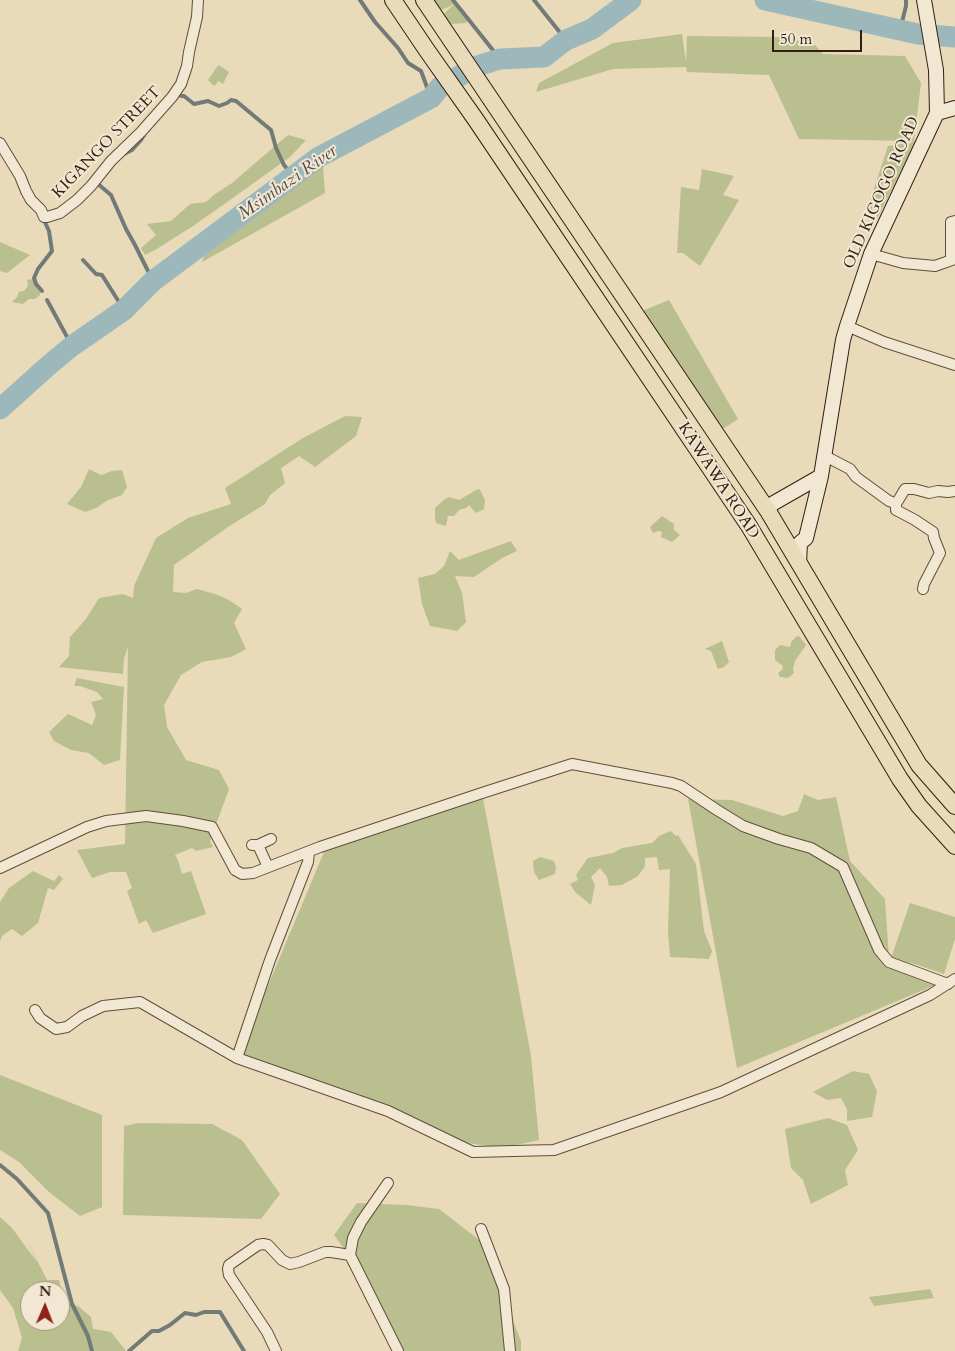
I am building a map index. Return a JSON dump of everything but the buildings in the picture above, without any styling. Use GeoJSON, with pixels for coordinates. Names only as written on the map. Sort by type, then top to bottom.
{"type":"FeatureCollection","features":[{"type":"Feature","properties":{"kind":"main road","name":"KAWAWA ROAD"},"geometry":{"type":"LineString","coordinates":[[393,0],[749,526],[900,779],[918,806],[955,846]]}},
{"type":"Feature","properties":{"kind":"main road","name":"KAWAWA ROAD"},"geometry":{"type":"LineString","coordinates":[[424,0],[768,511],[919,765],[955,806]]}},
{"type":"Feature","properties":{"kind":"street","name":"KIGANGO STREET"},"geometry":{"type":"LineString","coordinates":[[0,144],[9,156],[31,200],[41,210],[44,217],[60,213],[91,186],[111,161],[141,132],[172,97],[181,84],[187,66],[197,17],[198,0]]}},
{"type":"Feature","properties":{"kind":"street","name":"OLD KIGOGO ROAD"},"geometry":{"type":"LineString","coordinates":[[799,563],[800,543],[806,538],[821,476],[843,340],[847,326],[870,254],[937,114],[936,70],[925,1]]}},
{"type":"Feature","properties":{"kind":"street"},"geometry":{"type":"LineString","coordinates":[[937,114],[955,108]]}},
{"type":"Feature","properties":{"kind":"street"},"geometry":{"type":"LineString","coordinates":[[870,254],[903,263],[935,266],[953,259],[951,222],[955,221]]}},
{"type":"Feature","properties":{"kind":"street"},"geometry":{"type":"LineString","coordinates":[[847,326],[884,342],[955,365]]}},
{"type":"Feature","properties":{"kind":"street"},"geometry":{"type":"LineString","coordinates":[[825,456],[850,469],[856,477],[896,504]]}},
{"type":"Feature","properties":{"kind":"street"},"geometry":{"type":"LineString","coordinates":[[768,511],[772,504],[821,476]]}},
{"type":"Feature","properties":{"kind":"street"},"geometry":{"type":"LineString","coordinates":[[923,589],[940,553],[933,532],[896,510],[896,504],[905,489],[929,493],[955,491]]}},
{"type":"Feature","properties":{"kind":"street"},"geometry":{"type":"LineString","coordinates":[[0,868],[88,827],[106,821],[146,816],[212,827],[235,870],[242,874],[253,873],[308,852],[486,791],[572,764],[672,783],[680,786],[696,798],[743,826],[811,848],[842,867],[879,950],[889,962],[952,982]]}},
{"type":"Feature","properties":{"kind":"street"},"geometry":{"type":"LineString","coordinates":[[268,867],[255,845],[271,839]]}},
{"type":"Feature","properties":{"kind":"street"},"geometry":{"type":"LineString","coordinates":[[237,1058],[270,960],[308,862],[308,852]]}},
{"type":"Feature","properties":{"kind":"street"},"geometry":{"type":"LineString","coordinates":[[35,1010],[40,1018],[56,1028],[67,1027],[82,1016],[103,1006],[140,1002],[237,1058],[388,1112],[474,1152],[554,1150],[721,1092],[930,996],[952,982]]}},
{"type":"Feature","properties":{"kind":"street"},"geometry":{"type":"LineString","coordinates":[[388,1183],[361,1222],[353,1238],[350,1256],[398,1351]]}},
{"type":"Feature","properties":{"kind":"street"},"geometry":{"type":"LineString","coordinates":[[481,1229],[504,1289],[510,1351]]}},
{"type":"Feature","properties":{"kind":"street"},"geometry":{"type":"LineString","coordinates":[[276,1351],[267,1332],[229,1275],[229,1265],[258,1245],[263,1244],[268,1245],[282,1260],[290,1264],[325,1252],[350,1256]]}},
{"type":"Feature","properties":{"kind":"green space"},"geometry":{"type":"Polygon","coordinates":[[[432,0],[455,0],[468,18],[466,23],[450,24],[442,15],[455,4],[439,11],[432,0]]]}},
{"type":"Feature","properties":{"kind":"green space"},"geometry":{"type":"Polygon","coordinates":[[[682,34],[686,62],[687,36],[783,37],[815,45],[823,54],[905,56],[921,83],[914,141],[799,139],[769,75],[687,72],[686,67],[613,69],[536,92],[539,83],[613,43],[682,34]]]}},
{"type":"Feature","properties":{"kind":"green space"},"geometry":{"type":"Polygon","coordinates":[[[219,65],[229,72],[223,84],[219,81],[214,86],[208,80],[219,65]]]}},
{"type":"Feature","properties":{"kind":"green space"},"geometry":{"type":"Polygon","coordinates":[[[288,135],[306,140],[290,157],[230,200],[193,226],[145,255],[141,248],[156,235],[147,224],[171,221],[190,204],[206,202],[232,183],[288,135]]]}},
{"type":"Feature","properties":{"kind":"green space"},"geometry":{"type":"Polygon","coordinates":[[[916,141],[877,219],[865,216],[888,146],[916,141]]]}},
{"type":"Feature","properties":{"kind":"green space"},"geometry":{"type":"Polygon","coordinates":[[[323,166],[325,193],[202,262],[208,244],[274,179],[323,166]]]}},
{"type":"Feature","properties":{"kind":"green space"},"geometry":{"type":"Polygon","coordinates":[[[702,169],[734,176],[723,195],[739,200],[700,266],[683,253],[677,253],[681,187],[699,190],[702,169]]]}},
{"type":"Feature","properties":{"kind":"green space"},"geometry":{"type":"Polygon","coordinates":[[[0,242],[30,255],[7,273],[0,271],[0,242]]]}},
{"type":"Feature","properties":{"kind":"green space"},"geometry":{"type":"Polygon","coordinates":[[[34,279],[40,290],[40,295],[35,299],[29,299],[23,304],[12,302],[19,292],[24,291],[28,286],[27,280],[34,279]]]}},
{"type":"Feature","properties":{"kind":"green space"},"geometry":{"type":"Polygon","coordinates":[[[669,300],[738,419],[720,431],[635,314],[669,300]]]}},
{"type":"Feature","properties":{"kind":"green space"},"geometry":{"type":"Polygon","coordinates":[[[345,416],[362,417],[356,436],[315,467],[299,456],[281,468],[285,483],[270,495],[265,504],[174,565],[173,592],[186,593],[197,589],[229,600],[242,609],[234,623],[246,649],[231,657],[202,662],[181,675],[164,705],[167,727],[186,760],[219,770],[229,789],[210,841],[213,847],[196,851],[192,848],[175,855],[182,874],[191,871],[206,914],[153,933],[146,920],[139,924],[127,891],[132,888],[126,872],[110,872],[92,878],[77,850],[125,844],[128,647],[124,659],[123,674],[59,667],[69,656],[70,637],[86,619],[99,598],[123,594],[133,598],[134,586],[156,538],[188,518],[231,504],[225,488],[303,438],[345,416]]]}},
{"type":"Feature","properties":{"kind":"green space"},"geometry":{"type":"Polygon","coordinates":[[[89,469],[101,475],[122,470],[127,487],[122,495],[85,512],[67,504],[81,487],[89,469]]]}},
{"type":"Feature","properties":{"kind":"green space"},"geometry":{"type":"Polygon","coordinates":[[[478,489],[485,500],[484,509],[476,513],[469,505],[459,510],[454,516],[448,516],[446,526],[436,523],[435,508],[445,499],[449,497],[459,500],[478,489]]]}},
{"type":"Feature","properties":{"kind":"green space"},"geometry":{"type":"Polygon","coordinates":[[[662,516],[674,524],[674,530],[680,535],[672,542],[661,537],[662,532],[653,533],[650,527],[662,516]]]}},
{"type":"Feature","properties":{"kind":"green space"},"geometry":{"type":"Polygon","coordinates":[[[511,541],[517,551],[502,558],[474,577],[455,576],[462,593],[466,622],[457,631],[430,626],[422,604],[418,578],[435,574],[444,566],[450,551],[459,560],[511,541]]]}},
{"type":"Feature","properties":{"kind":"green space"},"geometry":{"type":"Polygon","coordinates":[[[799,636],[806,645],[795,661],[794,673],[788,678],[780,677],[778,673],[782,670],[783,666],[775,660],[775,650],[780,645],[790,647],[791,642],[799,636]]]}},
{"type":"Feature","properties":{"kind":"green space"},"geometry":{"type":"Polygon","coordinates":[[[722,641],[729,662],[724,667],[718,669],[711,651],[705,649],[722,641]]]}},
{"type":"Feature","properties":{"kind":"green space"},"geometry":{"type":"Polygon","coordinates":[[[77,678],[124,687],[120,760],[104,765],[89,753],[71,750],[54,741],[49,732],[68,714],[92,725],[96,715],[91,702],[103,699],[97,692],[80,686],[74,686],[77,678]]]}},
{"type":"Feature","properties":{"kind":"green space"},"geometry":{"type":"Polygon","coordinates":[[[482,793],[531,1056],[539,1140],[502,1148],[460,1142],[238,1057],[324,852],[482,793]]]}},
{"type":"Feature","properties":{"kind":"green space"},"geometry":{"type":"Polygon","coordinates":[[[804,794],[818,800],[836,797],[850,861],[885,899],[889,958],[891,958],[910,903],[955,917],[955,939],[944,974],[897,960],[940,976],[933,986],[737,1068],[688,799],[732,800],[783,816],[798,811],[804,794]]]}},
{"type":"Feature","properties":{"kind":"green space"},"geometry":{"type":"Polygon","coordinates":[[[671,831],[676,836],[678,835],[696,864],[704,931],[712,951],[709,959],[670,957],[668,931],[670,869],[659,870],[657,857],[645,858],[645,866],[638,876],[622,885],[609,886],[607,877],[600,868],[591,877],[595,885],[591,905],[575,892],[570,884],[578,880],[576,875],[588,858],[613,853],[622,848],[652,843],[659,836],[671,831]]]}},
{"type":"Feature","properties":{"kind":"green space"},"geometry":{"type":"Polygon","coordinates":[[[540,857],[554,861],[556,867],[555,874],[539,880],[534,872],[533,861],[540,857]]]}},
{"type":"Feature","properties":{"kind":"green space"},"geometry":{"type":"Polygon","coordinates":[[[33,871],[54,881],[59,875],[63,879],[54,890],[48,888],[38,923],[22,936],[12,929],[2,936],[0,941],[0,902],[9,888],[33,871]]]}},
{"type":"Feature","properties":{"kind":"green space"},"geometry":{"type":"Polygon","coordinates":[[[853,1071],[869,1074],[877,1091],[872,1117],[847,1121],[847,1109],[841,1098],[827,1100],[813,1092],[853,1071]]]}},
{"type":"Feature","properties":{"kind":"green space"},"geometry":{"type":"Polygon","coordinates":[[[0,1075],[102,1115],[102,1207],[80,1216],[49,1192],[19,1162],[0,1150],[0,1075]]]}},
{"type":"Feature","properties":{"kind":"green space"},"geometry":{"type":"Polygon","coordinates":[[[828,1118],[847,1125],[858,1150],[845,1170],[848,1185],[811,1204],[803,1180],[791,1168],[785,1129],[828,1118]]]}},
{"type":"Feature","properties":{"kind":"green space"},"geometry":{"type":"Polygon","coordinates":[[[139,1123],[212,1124],[242,1140],[280,1194],[261,1219],[123,1215],[124,1126],[139,1123]]]}},
{"type":"Feature","properties":{"kind":"green space"},"geometry":{"type":"Polygon","coordinates":[[[357,1203],[406,1205],[439,1209],[482,1242],[521,1341],[521,1351],[393,1351],[365,1278],[334,1235],[357,1203]]]}},
{"type":"Feature","properties":{"kind":"green space"},"geometry":{"type":"Polygon","coordinates":[[[0,1217],[12,1228],[37,1262],[25,1237],[47,1280],[59,1281],[20,1281],[20,1331],[70,1331],[70,1304],[78,1306],[91,1317],[93,1329],[111,1332],[126,1351],[18,1351],[22,1338],[13,1308],[0,1290],[0,1217]]]}},
{"type":"Feature","properties":{"kind":"green space"},"geometry":{"type":"Polygon","coordinates":[[[930,1289],[934,1298],[874,1306],[869,1297],[930,1289]]]}},
{"type":"Feature","properties":{"kind":"waterway"},"geometry":{"type":"LineString","coordinates":[[360,0],[408,63],[421,71],[431,98]]}},
{"type":"Feature","properties":{"kind":"waterway"},"geometry":{"type":"LineString","coordinates":[[453,0],[500,59]]}},
{"type":"Feature","properties":{"kind":"waterway"},"geometry":{"type":"LineString","coordinates":[[534,0],[566,40]]}},
{"type":"Feature","properties":{"kind":"waterway","name":"Msimbazi River"},"geometry":{"type":"LineString","coordinates":[[0,409],[72,346],[124,310],[153,281],[319,157],[431,98],[440,87],[477,66],[500,59],[544,57],[566,40],[592,29],[631,0]]}},
{"type":"Feature","properties":{"kind":"waterway","name":"Msimbazi River"},"geometry":{"type":"LineString","coordinates":[[765,0],[918,34],[955,37]]}},
{"type":"Feature","properties":{"kind":"waterway"},"geometry":{"type":"LineString","coordinates":[[900,30],[906,0]]}},
{"type":"Feature","properties":{"kind":"waterway"},"geometry":{"type":"LineString","coordinates":[[181,96],[184,96],[194,104],[208,101],[219,106],[231,100],[236,101],[271,130],[276,148],[284,165],[293,176]]}},
{"type":"Feature","properties":{"kind":"waterway"},"geometry":{"type":"LineString","coordinates":[[122,155],[132,150],[144,135]]}},
{"type":"Feature","properties":{"kind":"waterway"},"geometry":{"type":"LineString","coordinates":[[99,180],[98,184],[111,195],[153,281]]}},
{"type":"Feature","properties":{"kind":"waterway"},"geometry":{"type":"LineString","coordinates":[[42,291],[34,278],[38,269],[52,251],[49,231],[43,218]]}},
{"type":"Feature","properties":{"kind":"waterway"},"geometry":{"type":"LineString","coordinates":[[83,260],[96,274],[102,275],[124,310]]}},
{"type":"Feature","properties":{"kind":"waterway"},"geometry":{"type":"LineString","coordinates":[[47,300],[72,346]]}},
{"type":"Feature","properties":{"kind":"waterway"},"geometry":{"type":"LineString","coordinates":[[0,1165],[17,1179],[48,1213],[72,1304],[88,1336],[92,1351]]}},
{"type":"Feature","properties":{"kind":"waterway"},"geometry":{"type":"LineString","coordinates":[[129,1351],[152,1331],[159,1331],[185,1313],[196,1315],[204,1312],[220,1312],[244,1351]]}}]}
